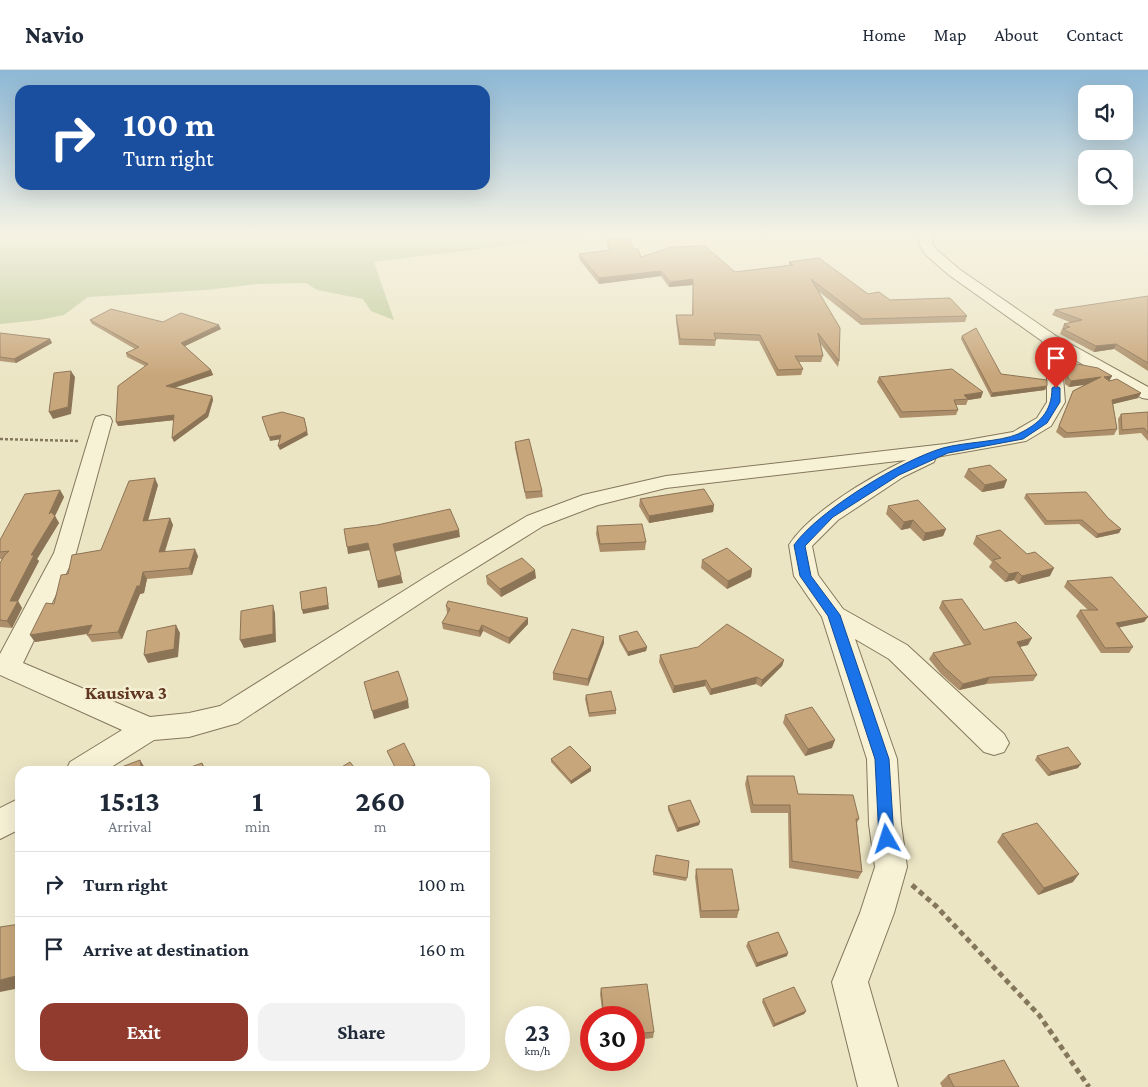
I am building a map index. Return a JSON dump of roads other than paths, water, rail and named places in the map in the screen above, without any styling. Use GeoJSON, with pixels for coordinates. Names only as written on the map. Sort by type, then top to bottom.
{"type":"FeatureCollection","features":[{"type":"Feature","properties":{"kind":"street"},"geometry":{"type":"LineString","coordinates":[[968,281],[1050,339],[1148,394]]}},
{"type":"Feature","properties":{"kind":"street"},"geometry":{"type":"LineString","coordinates":[[89,766],[148,729],[190,725],[228,715],[437,581],[535,521],[591,500],[666,482],[945,450],[1019,437],[1044,422],[1056,402],[1055,361],[1050,339]]}},
{"type":"Feature","properties":{"kind":"street"},"geometry":{"type":"LineString","coordinates":[[100,431],[65,553],[4,666],[148,729]]}},
{"type":"Feature","properties":{"kind":"street"},"geometry":{"type":"LineString","coordinates":[[878,1087],[850,982],[877,913],[891,868],[885,824],[882,759],[834,615],[806,576],[800,545],[830,515],[896,473],[945,450]]}},
{"type":"Feature","properties":{"kind":"street"},"geometry":{"type":"LineString","coordinates":[[834,615],[898,652],[994,743]]}},
{"type":"Feature","properties":{"kind":"street"},"geometry":{"type":"LineString","coordinates":[[0,825],[15,815]]}},
{"type":"Feature","properties":{"kind":"district","name":"Kausiwa 3"},"geometry":{"type":"Point","coordinates":[126,692]}}]}
